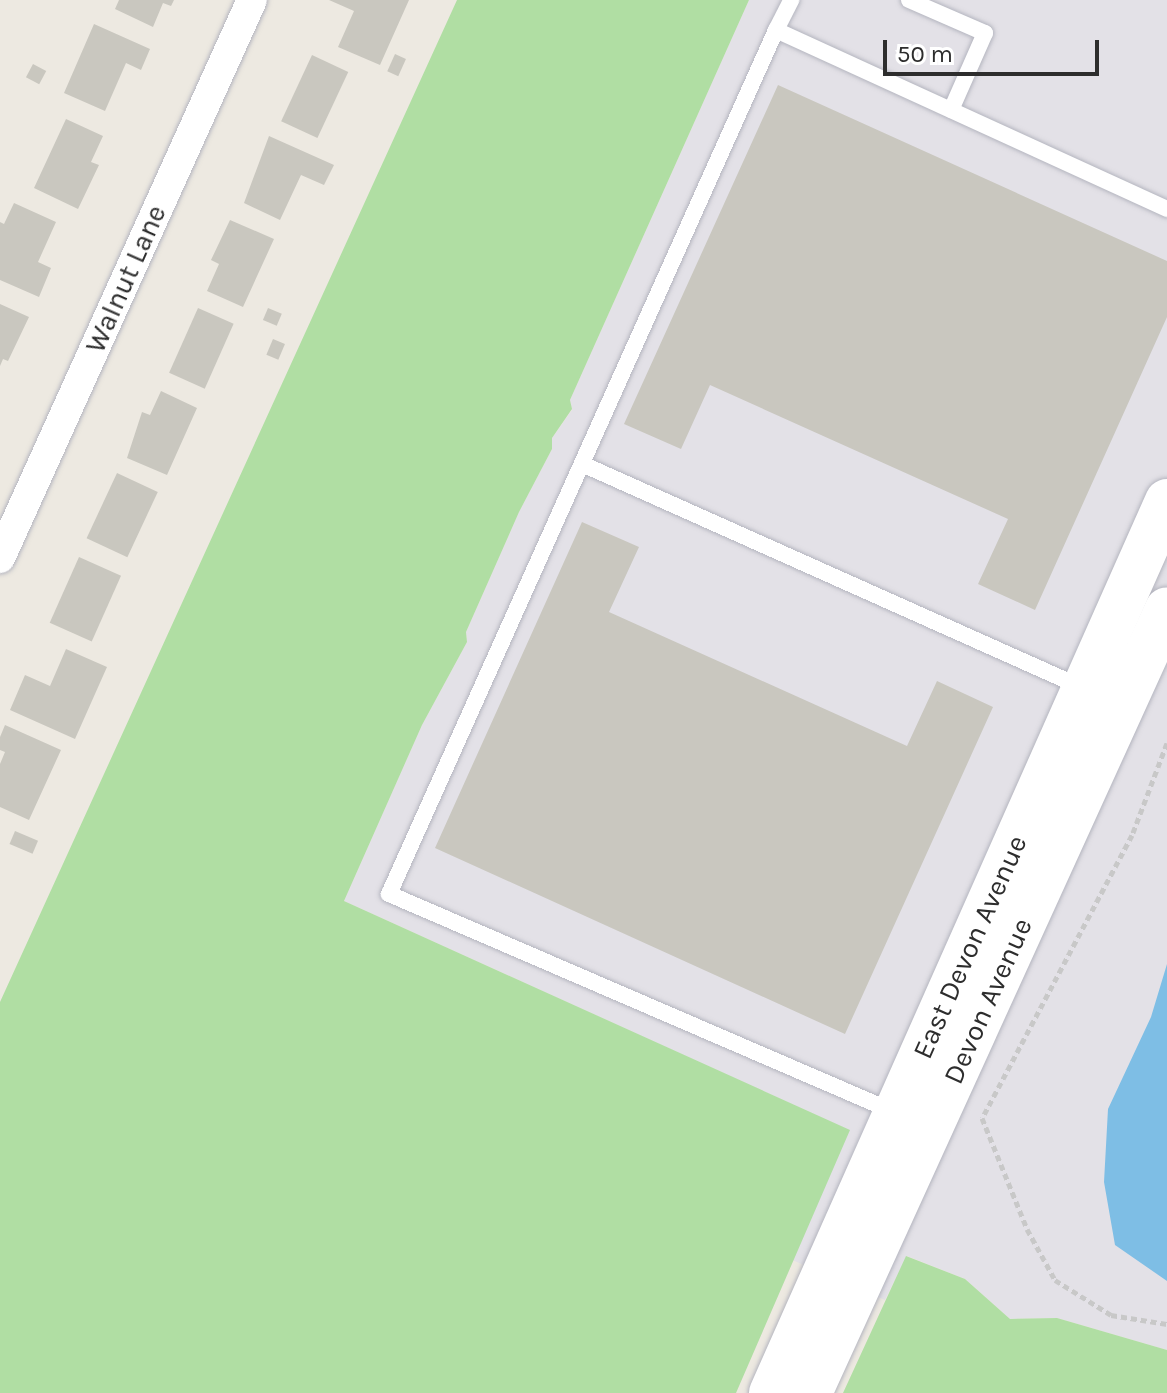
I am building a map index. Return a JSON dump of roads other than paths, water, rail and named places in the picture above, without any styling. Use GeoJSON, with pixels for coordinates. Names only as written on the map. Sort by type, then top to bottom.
{"type":"FeatureCollection","features":[{"type":"Feature","properties":{"kind":"main road"},"geometry":{"type":"LineString","coordinates":[[1103,696],[1167,501]]}},
{"type":"Feature","properties":{"kind":"main road","name":"Devon Avenue"},"geometry":{"type":"LineString","coordinates":[[810,1393],[913,1120],[1103,696],[1167,609]]}},
{"type":"Feature","properties":{"kind":"main road"},"geometry":{"type":"LineString","coordinates":[[771,1393],[913,1120]]}},
{"type":"Feature","properties":{"kind":"street","name":"Walnut Lane"},"geometry":{"type":"LineString","coordinates":[[0,558],[252,0]]}},
{"type":"Feature","properties":{"kind":"lane"},"geometry":{"type":"LineString","coordinates":[[791,0],[389,894],[913,1120]]}},
{"type":"Feature","properties":{"kind":"lane"},"geometry":{"type":"LineString","coordinates":[[909,0],[985,33],[951,110]]}},
{"type":"Feature","properties":{"kind":"lane"},"geometry":{"type":"LineString","coordinates":[[776,30],[1167,209]]}},
{"type":"Feature","properties":{"kind":"lane"},"geometry":{"type":"LineString","coordinates":[[582,464],[1103,696]]}},
{"type":"Feature","properties":{"kind":"water"},"geometry":{"type":"Polygon","coordinates":[[[1167,964],[1167,1281],[1115,1245],[1104,1182],[1108,1109],[1151,1017],[1167,964]]]}}]}
